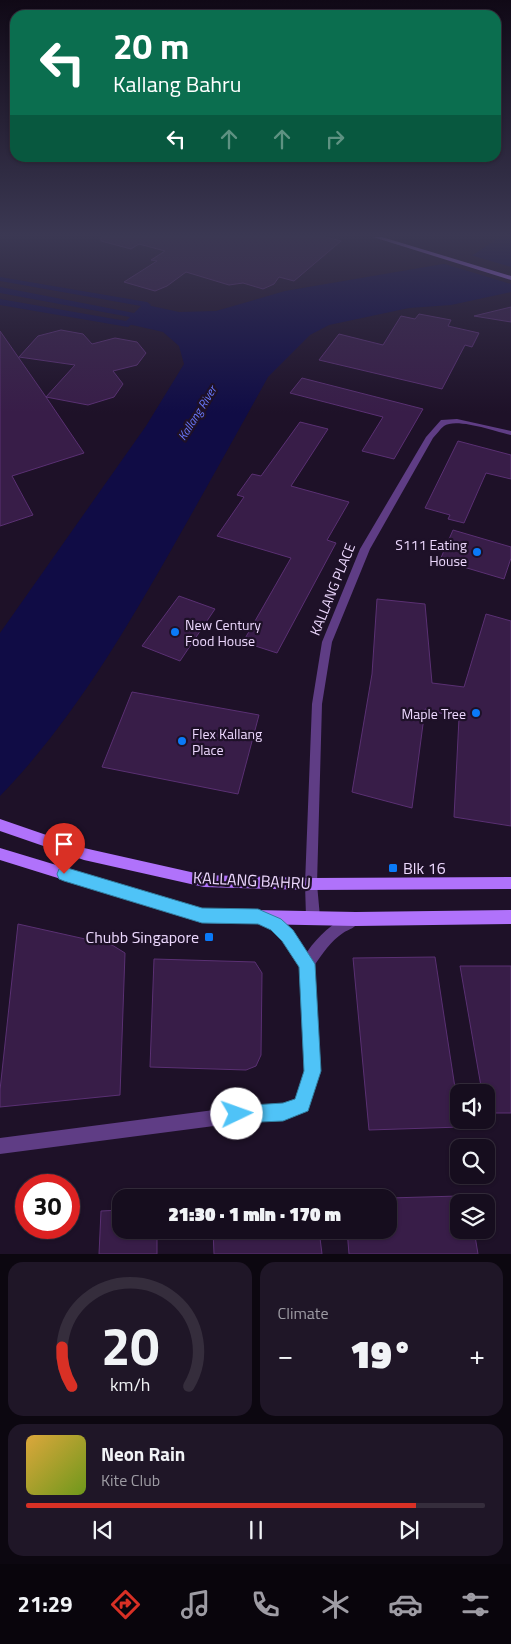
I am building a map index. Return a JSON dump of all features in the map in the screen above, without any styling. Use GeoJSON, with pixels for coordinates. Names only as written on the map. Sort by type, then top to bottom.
{"type":"FeatureCollection","features":[{"type":"Feature","properties":{"kind":"main road","name":"KALLANG BAHRU"},"geometry":{"type":"LineString","coordinates":[[2,826],[84,854],[204,881],[311,884],[511,883]]}},
{"type":"Feature","properties":{"kind":"main road"},"geometry":{"type":"LineString","coordinates":[[0,854],[202,916],[356,919],[511,916]]}},
{"type":"Feature","properties":{"kind":"street","name":"KALLANG PLACE"},"geometry":{"type":"LineString","coordinates":[[313,917],[311,884],[316,716],[319,686],[327,642],[365,549],[430,436],[440,425],[444,422],[457,421],[511,433]]}},
{"type":"Feature","properties":{"kind":"street"},"geometry":{"type":"LineString","coordinates":[[0,1146],[237,1114],[283,1112],[301,1105],[313,1071],[307,964],[283,930],[276,924],[258,916]]}},
{"type":"Feature","properties":{"kind":"street"},"geometry":{"type":"LineString","coordinates":[[307,964],[335,928],[356,919]]}},
{"type":"Feature","properties":{"kind":"water","name":"Kallang River"},"geometry":{"type":"Polygon","coordinates":[[[269,296],[495,296],[451,305],[409,308],[329,325],[310,335],[268,377],[170,552],[113,648],[49,740],[0,796],[0,633],[146,426],[184,364],[179,346],[163,332],[128,324],[147,305],[179,312],[216,311],[269,296]]]}},
{"type":"Feature","properties":{"kind":"building"},"geometry":{"type":"Polygon","coordinates":[[[511,307],[511,322],[474,316],[511,307]]]}},
{"type":"Feature","properties":{"kind":"building"},"geometry":{"type":"Polygon","coordinates":[[[419,314],[451,320],[448,326],[479,333],[472,347],[465,345],[442,389],[319,360],[339,334],[383,345],[401,316],[415,319],[419,314]]]}},
{"type":"Feature","properties":{"kind":"building"},"geometry":{"type":"Polygon","coordinates":[[[61,330],[83,334],[92,344],[115,338],[137,342],[146,353],[137,365],[113,371],[123,384],[114,397],[88,405],[46,397],[75,365],[19,357],[38,336],[61,330]]]}},
{"type":"Feature","properties":{"kind":"building"},"geometry":{"type":"Polygon","coordinates":[[[0,331],[84,453],[12,476],[33,515],[0,526],[0,331]]]}},
{"type":"Feature","properties":{"kind":"building"},"geometry":{"type":"Polygon","coordinates":[[[302,378],[423,409],[394,459],[362,451],[383,417],[290,393],[302,378]]]}},
{"type":"Feature","properties":{"kind":"building"},"geometry":{"type":"Polygon","coordinates":[[[300,422],[328,429],[291,486],[349,502],[327,540],[336,543],[277,653],[243,642],[291,558],[217,536],[244,497],[237,495],[252,474],[261,476],[300,422]]]}},
{"type":"Feature","properties":{"kind":"building"},"geometry":{"type":"Polygon","coordinates":[[[458,441],[511,455],[511,479],[486,473],[464,523],[448,519],[450,515],[425,508],[458,441]]]}},
{"type":"Feature","properties":{"kind":"building","name":"S111 Eating House"},"geometry":{"type":"Polygon","coordinates":[[[453,530],[511,547],[511,558],[504,579],[440,560],[453,530]]]}},
{"type":"Feature","properties":{"kind":"building"},"geometry":{"type":"Polygon","coordinates":[[[179,596],[215,609],[180,661],[142,646],[179,596]]]}},
{"type":"Feature","properties":{"kind":"building","name":"Maple Tree"},"geometry":{"type":"Polygon","coordinates":[[[377,599],[425,604],[432,683],[464,687],[486,614],[511,621],[511,826],[454,817],[459,718],[425,709],[412,808],[352,792],[372,674],[377,599]]]}},
{"type":"Feature","properties":{"kind":"building","name":"Flex Kallang Place"},"geometry":{"type":"Polygon","coordinates":[[[132,692],[259,715],[238,794],[102,767],[132,692]]]}},
{"type":"Feature","properties":{"kind":"building"},"geometry":{"type":"Polygon","coordinates":[[[18,924],[112,945],[125,953],[120,1095],[0,1107],[0,1090],[18,924]]]}},
{"type":"Feature","properties":{"kind":"building"},"geometry":{"type":"Polygon","coordinates":[[[435,957],[454,1084],[450,1084],[450,1127],[369,1130],[353,958],[435,957]]]}},
{"type":"Feature","properties":{"kind":"building"},"geometry":{"type":"Polygon","coordinates":[[[154,959],[255,962],[262,973],[261,1055],[256,1066],[246,1070],[150,1067],[154,959]]]}},
{"type":"Feature","properties":{"kind":"building"},"geometry":{"type":"Polygon","coordinates":[[[460,966],[511,966],[511,1113],[495,1113],[495,1084],[481,1084],[460,966]]]}},
{"type":"Feature","properties":{"kind":"building"},"geometry":{"type":"Polygon","coordinates":[[[450,1196],[450,1239],[476,1239],[478,1254],[349,1254],[348,1239],[397,1239],[397,1198],[450,1196]]]}},
{"type":"Feature","properties":{"kind":"building"},"geometry":{"type":"Polygon","coordinates":[[[112,1210],[112,1239],[157,1239],[157,1254],[99,1254],[101,1211],[112,1210]]]}},
{"type":"Feature","properties":{"kind":"building"},"geometry":{"type":"Polygon","coordinates":[[[213,1239],[320,1239],[322,1254],[214,1254],[213,1239]]]}},
{"type":"Feature","properties":{"kind":"waterway"},"geometry":{"type":"LineString","coordinates":[[29,296],[136,316]]}},
{"type":"Feature","properties":{"kind":"waterway"},"geometry":{"type":"LineString","coordinates":[[93,296],[147,305],[136,316]]}},
{"type":"Feature","properties":{"kind":"waterway"},"geometry":{"type":"LineString","coordinates":[[0,302],[128,324],[136,316]]}},
{"type":"Feature","properties":{"kind":"waterway"},"geometry":{"type":"LineString","coordinates":[[136,316],[144,317]]}},
{"type":"Feature","properties":{"kind":"place","name":"S111 Eating House"},"geometry":{"type":"Point","coordinates":[477,552]}},
{"type":"Feature","properties":{"kind":"place","name":"New Century Food House"},"geometry":{"type":"Point","coordinates":[175,632]}},
{"type":"Feature","properties":{"kind":"place","name":"Maple Tree"},"geometry":{"type":"Point","coordinates":[476,713]}},
{"type":"Feature","properties":{"kind":"place","name":"Flex Kallang Place"},"geometry":{"type":"Point","coordinates":[182,741]}},
{"type":"Feature","properties":{"kind":"place","name":"Blk 16"},"geometry":{"type":"Point","coordinates":[393,868]}},
{"type":"Feature","properties":{"kind":"place","name":"Chubb Singapore"},"geometry":{"type":"Point","coordinates":[209,937]}},
{"type":"Feature","properties":{"kind":"route"},"geometry":{"type":"LineString","coordinates":[[64,874],[202,916],[258,916],[276,924],[288,936],[307,964],[313,1071],[301,1105],[283,1112],[237,1114]]}}]}
